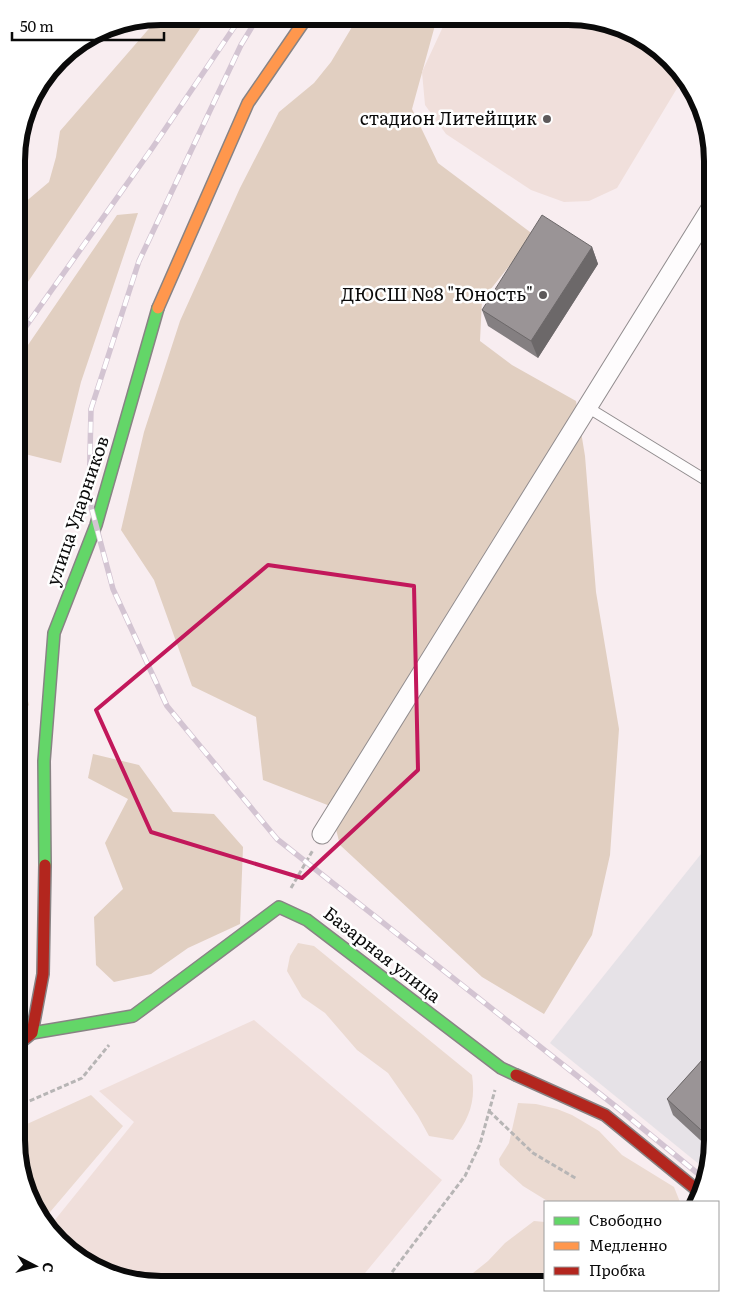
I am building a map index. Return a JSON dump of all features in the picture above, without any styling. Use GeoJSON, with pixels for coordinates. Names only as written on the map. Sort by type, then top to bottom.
{"type":"FeatureCollection","features":[{"type":"Feature","properties":{"kind":"street","name":"улица Ударников"},"geometry":{"type":"LineString","coordinates":[[32,1033],[43,974],[44,761],[54,633],[96,525],[160,302],[248,103],[301,25]]}},
{"type":"Feature","properties":{"kind":"street"},"geometry":{"type":"LineString","coordinates":[[322,834],[704,219]]}},
{"type":"Feature","properties":{"kind":"street"},"geometry":{"type":"LineString","coordinates":[[25,1039],[32,1033],[133,1016],[278,907]]}},
{"type":"Feature","properties":{"kind":"street","name":"Базарная улица"},"geometry":{"type":"LineString","coordinates":[[278,907],[307,920],[501,1068],[605,1115],[695,1188]]}},
{"type":"Feature","properties":{"kind":"lane"},"geometry":{"type":"LineString","coordinates":[[587,407],[704,479]]}},
{"type":"Feature","properties":{"kind":"path"},"geometry":{"type":"LineString","coordinates":[[278,907],[307,863],[322,834]]}},
{"type":"Feature","properties":{"kind":"path"},"geometry":{"type":"LineString","coordinates":[[25,1103],[82,1078],[110,1044]]}},
{"type":"Feature","properties":{"kind":"path"},"geometry":{"type":"LineString","coordinates":[[389,1276],[465,1176],[480,1144],[501,1068]]}},
{"type":"Feature","properties":{"kind":"path"},"geometry":{"type":"LineString","coordinates":[[489,1111],[533,1153],[577,1179]]}},
{"type":"Feature","properties":{"kind":"highlighted area"},"geometry":{"type":"Polygon","coordinates":[[[268,565],[414,586],[418,770],[302,878],[151,832],[96,710],[268,565]]]}},
{"type":"Feature","properties":{"kind":"shaded area"},"geometry":{"type":"Polygon","coordinates":[[[203,25],[25,286],[25,202],[49,182],[56,157],[60,131],[152,26],[203,25]]]}},
{"type":"Feature","properties":{"kind":"shaded area"},"geometry":{"type":"Polygon","coordinates":[[[353,25],[435,25],[412,109],[438,163],[534,235],[482,300],[480,341],[512,365],[576,401],[585,456],[596,592],[619,729],[610,855],[592,935],[544,1014],[482,977],[340,845],[330,806],[263,780],[256,717],[192,686],[154,580],[121,530],[144,432],[180,321],[240,188],[279,112],[314,83],[331,62],[353,25]]]}},
{"type":"Feature","properties":{"kind":"shaded area","name":"стадион Литейщик"},"geometry":{"type":"Polygon","coordinates":[[[444,25],[568,25],[595,28],[612,32],[628,39],[658,59],[680,84],[617,188],[589,201],[564,202],[531,190],[446,134],[425,105],[422,72],[444,25]]]}},
{"type":"Feature","properties":{"kind":"shaded area"},"geometry":{"type":"Polygon","coordinates":[[[138,213],[81,382],[61,463],[25,454],[25,349],[117,215],[138,213]]]}},
{"type":"Feature","properties":{"kind":"shaded area"},"geometry":{"type":"Polygon","coordinates":[[[25,690],[29,705],[25,709],[25,690]]]}},
{"type":"Feature","properties":{"kind":"shaded area"},"geometry":{"type":"Polygon","coordinates":[[[93,754],[139,765],[173,812],[214,814],[243,847],[240,924],[188,948],[151,974],[114,982],[96,965],[94,917],[123,889],[105,843],[128,799],[88,778],[93,754]]]}},
{"type":"Feature","properties":{"kind":"shaded area"},"geometry":{"type":"Polygon","coordinates":[[[704,850],[704,1149],[701,1166],[550,1043],[704,850]]]}},
{"type":"Feature","properties":{"kind":"shaded area"},"geometry":{"type":"Polygon","coordinates":[[[298,943],[314,946],[472,1075],[473,1094],[470,1110],[453,1140],[429,1136],[418,1116],[388,1073],[357,1050],[325,1013],[302,997],[287,971],[290,956],[298,943]]]}},
{"type":"Feature","properties":{"kind":"shaded area"},"geometry":{"type":"Polygon","coordinates":[[[254,1020],[442,1180],[363,1276],[161,1276],[143,1275],[126,1271],[109,1266],[85,1253],[71,1242],[53,1222],[134,1122],[99,1091],[254,1020]]]}},
{"type":"Feature","properties":{"kind":"shaded area"},"geometry":{"type":"Polygon","coordinates":[[[91,1095],[123,1126],[47,1215],[32,1184],[25,1149],[25,1125],[91,1095]]]}},
{"type":"Feature","properties":{"kind":"shaded area"},"geometry":{"type":"Polygon","coordinates":[[[518,1103],[536,1104],[557,1109],[572,1115],[599,1131],[622,1155],[674,1187],[680,1201],[547,1201],[523,1186],[500,1165],[499,1159],[509,1143],[518,1103]]]}},
{"type":"Feature","properties":{"kind":"shaded area"},"geometry":{"type":"Polygon","coordinates":[[[534,1221],[544,1222],[544,1276],[469,1276],[488,1261],[505,1243],[534,1221]]]}},
{"type":"Feature","properties":{"kind":"building","name":"ДЮСШ №8 \"Юность\""},"geometry":{"type":"Polygon","coordinates":[[[542,215],[592,247],[531,341],[482,310],[542,215]]]}},
{"type":"Feature","properties":{"kind":"building"},"geometry":{"type":"Polygon","coordinates":[[[704,1058],[704,1133],[667,1099],[704,1058]]]}},
{"type":"Feature","properties":{"kind":"railway"},"geometry":{"type":"LineString","coordinates":[[25,328],[153,147],[236,25]]}},
{"type":"Feature","properties":{"kind":"railway"},"geometry":{"type":"LineString","coordinates":[[253,25],[241,45],[139,261],[91,409],[89,499],[113,589],[167,706],[277,839],[614,1105],[699,1175]]}},
{"type":"Feature","properties":{"kind":"traffic: fast"},"geometry":{"type":"LineString","coordinates":[[45,865],[44,761],[54,633],[96,525],[158,308]]}},
{"type":"Feature","properties":{"kind":"traffic: fast"},"geometry":{"type":"LineString","coordinates":[[32,1033],[133,1016],[279,907],[307,920],[501,1068],[516,1075]]}},
{"type":"Feature","properties":{"kind":"traffic: slow"},"geometry":{"type":"LineString","coordinates":[[158,308],[248,103],[302,25]]}},
{"type":"Feature","properties":{"kind":"traffic: jam"},"geometry":{"type":"LineString","coordinates":[[25,1039],[32,1033],[43,974],[45,865]]}},
{"type":"Feature","properties":{"kind":"traffic: jam"},"geometry":{"type":"LineString","coordinates":[[516,1075],[605,1115],[695,1188]]}},
{"type":"Feature","properties":{"kind":"place","name":"стадион Литейщик"},"geometry":{"type":"Point","coordinates":[547,119]}},
{"type":"Feature","properties":{"kind":"place","name":"ДЮСШ №8 \"Юность\""},"geometry":{"type":"Point","coordinates":[543,295]}}]}
